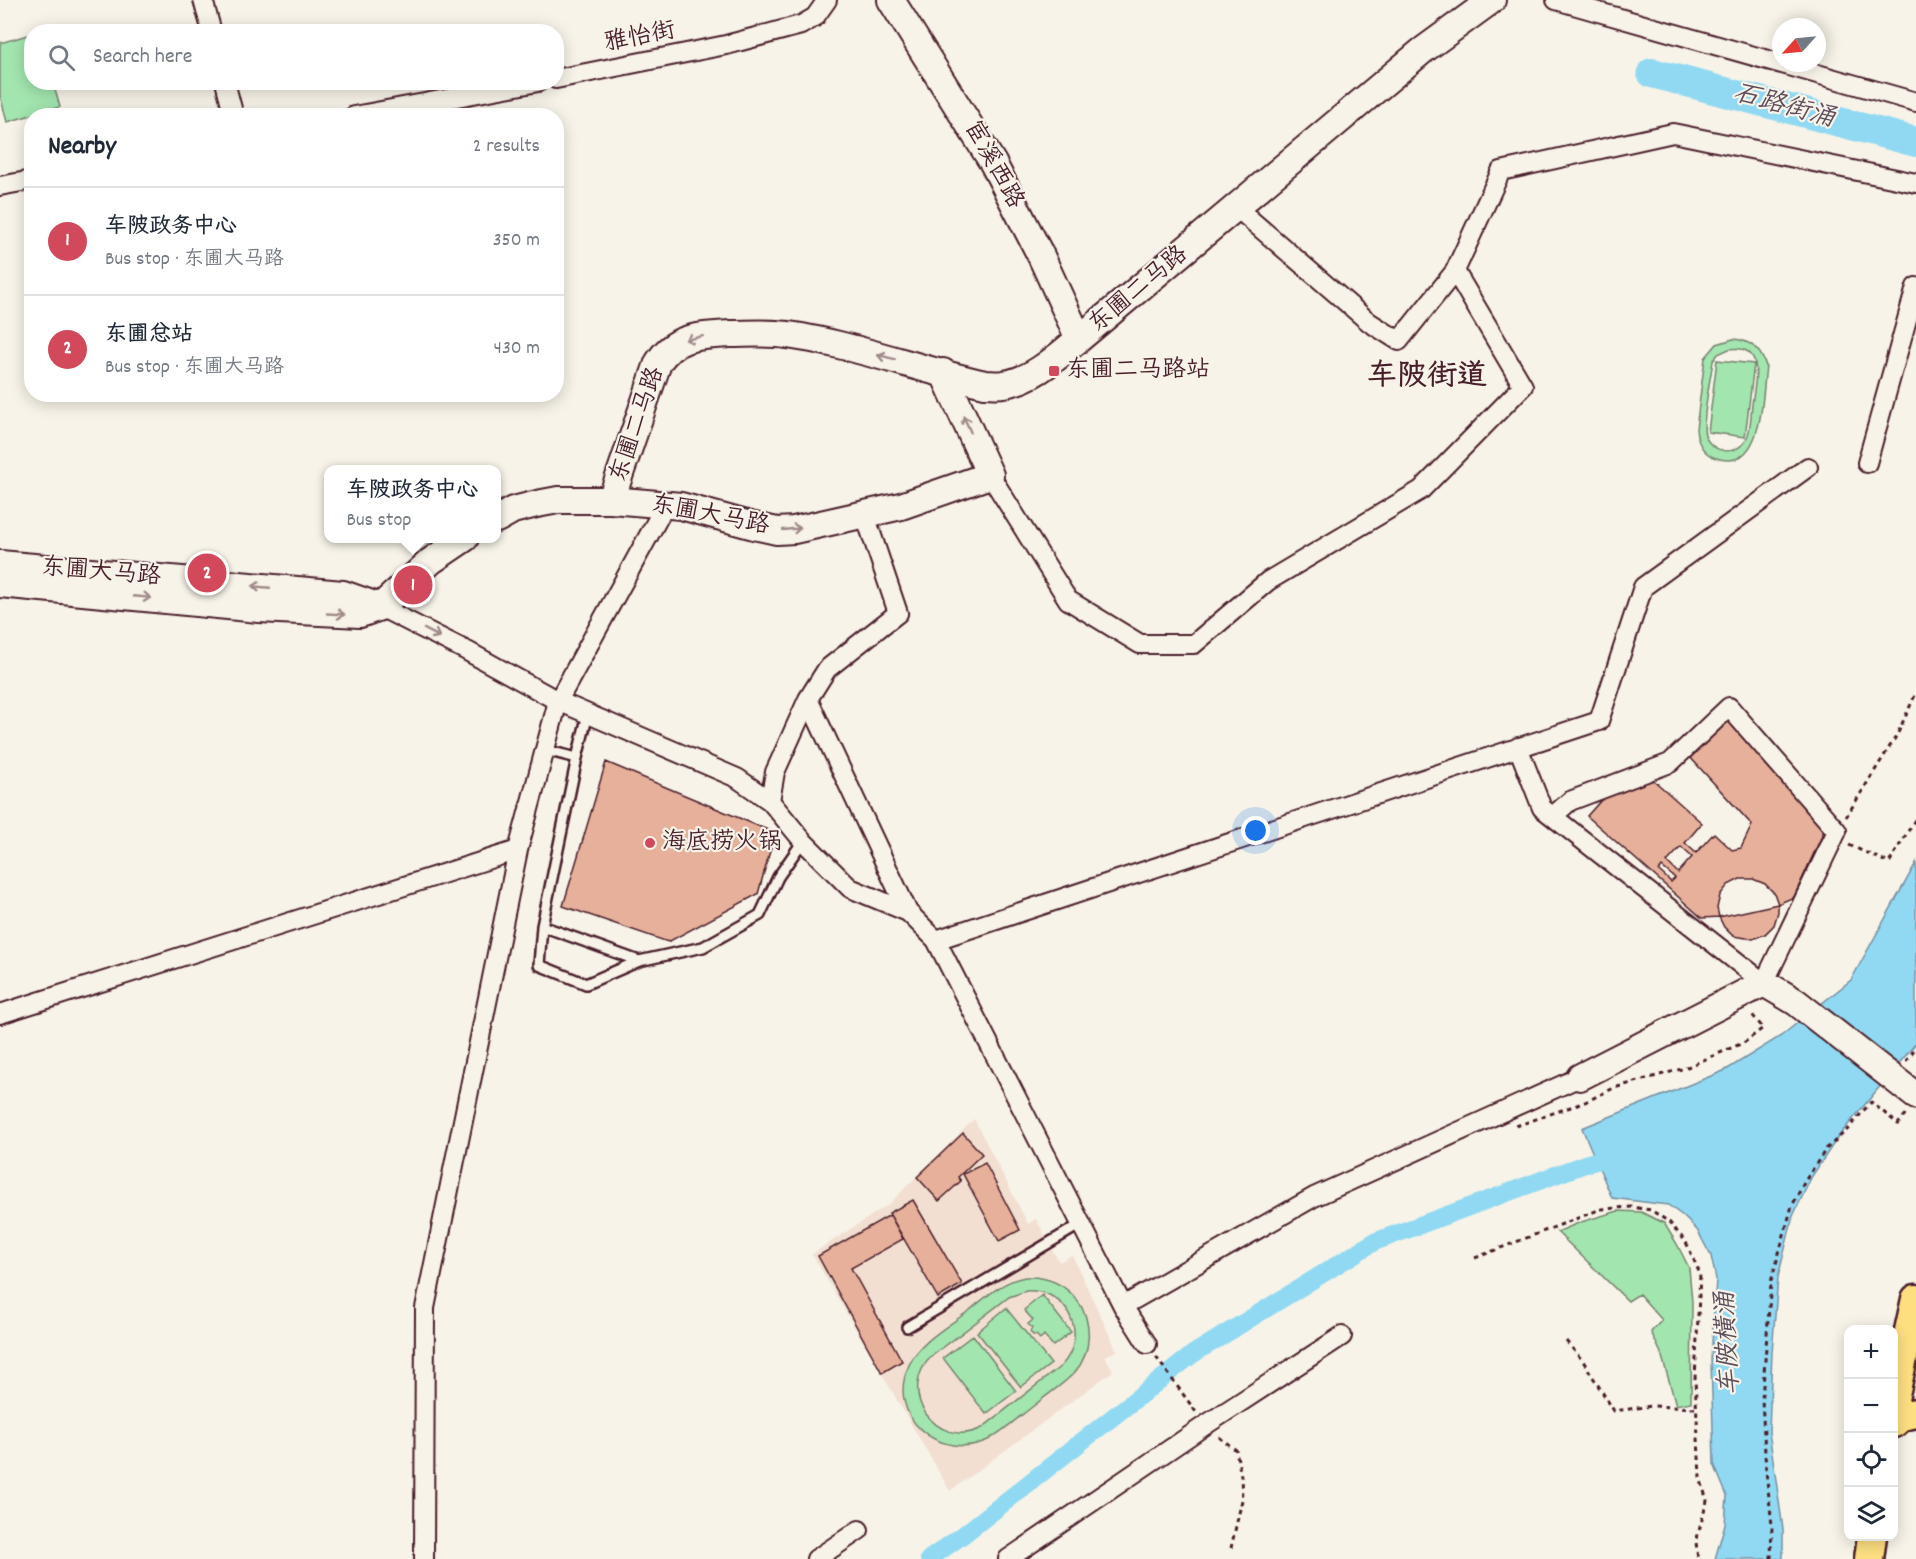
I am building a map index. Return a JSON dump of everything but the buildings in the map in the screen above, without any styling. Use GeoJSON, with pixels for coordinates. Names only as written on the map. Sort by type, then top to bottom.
{"type":"FeatureCollection","features":[{"type":"Feature","properties":{"kind":"main road"},"geometry":{"type":"LineString","coordinates":[[1898,1379],[1916,1299]]}},
{"type":"Feature","properties":{"kind":"main road"},"geometry":{"type":"LineString","coordinates":[[1898,1419],[1916,1413]]}},
{"type":"Feature","properties":{"kind":"main road"},"geometry":{"type":"LineString","coordinates":[[1869,1559],[1871,1541]]}},
{"type":"Feature","properties":{"kind":"street"},"geometry":{"type":"LineString","coordinates":[[203,0],[210,24]]}},
{"type":"Feature","properties":{"kind":"street","name":"雅怡街"},"geometry":{"type":"LineString","coordinates":[[564,77],[726,45],[801,25],[816,17],[827,0]]}},
{"type":"Feature","properties":{"kind":"street","name":"宦溪西路"},"geometry":{"type":"LineString","coordinates":[[891,0],[933,64],[998,172],[1041,256],[1079,339]]}},
{"type":"Feature","properties":{"kind":"street","name":"东圃二马路"},"geometry":{"type":"LineString","coordinates":[[611,500],[658,363],[665,351],[674,344],[688,338],[755,333],[802,337],[985,384],[1004,384],[1034,372],[1079,339],[1422,51],[1492,0]]}},
{"type":"Feature","properties":{"kind":"street"},"geometry":{"type":"LineString","coordinates":[[1556,0],[1916,102]]}},
{"type":"Feature","properties":{"kind":"street"},"geometry":{"type":"LineString","coordinates":[[227,90],[232,108]]}},
{"type":"Feature","properties":{"kind":"street"},"geometry":{"type":"LineString","coordinates":[[397,108],[495,90]]}},
{"type":"Feature","properties":{"kind":"street"},"geometry":{"type":"LineString","coordinates":[[1237,208],[1369,322],[1399,341],[1455,271],[1501,171],[1673,133],[1916,183]]}},
{"type":"Feature","properties":{"kind":"street"},"geometry":{"type":"LineString","coordinates":[[0,186],[24,182]]}},
{"type":"Feature","properties":{"kind":"street"},"geometry":{"type":"LineString","coordinates":[[943,372],[990,475],[1068,600],[1140,644],[1194,644],[1268,581],[1421,490],[1523,386],[1455,271]]}},
{"type":"Feature","properties":{"kind":"street"},"geometry":{"type":"LineString","coordinates":[[1867,463],[1916,287]]}},
{"type":"Feature","properties":{"kind":"street"},"geometry":{"type":"LineString","coordinates":[[936,940],[1599,721],[1643,587],[1808,467]]}},
{"type":"Feature","properties":{"kind":"street","name":"东圃大马路"},"geometry":{"type":"LineString","coordinates":[[501,517],[513,510],[548,502],[611,500],[666,504],[704,511],[777,531],[794,530],[901,506],[990,475]]}},
{"type":"Feature","properties":{"kind":"street"},"geometry":{"type":"LineString","coordinates":[[424,1559],[426,1308],[518,850],[558,701],[666,504]]}},
{"type":"Feature","properties":{"kind":"street"},"geometry":{"type":"LineString","coordinates":[[770,801],[775,772],[808,699],[827,669],[898,613],[865,515]]}},
{"type":"Feature","properties":{"kind":"street","name":"东圃大马路"},"geometry":{"type":"LineString","coordinates":[[0,584],[339,615],[360,614],[380,607],[430,561],[457,543]]}},
{"type":"Feature","properties":{"kind":"street","name":"东圃大马路"},"geometry":{"type":"LineString","coordinates":[[0,564],[343,594],[380,607]]}},
{"type":"Feature","properties":{"kind":"street"},"geometry":{"type":"LineString","coordinates":[[380,607],[558,701],[737,778],[770,801],[802,841],[850,888],[908,912]]}},
{"type":"Feature","properties":{"kind":"street"},"geometry":{"type":"LineString","coordinates":[[808,699],[908,912],[936,940],[1123,1306],[1147,1344]]}},
{"type":"Feature","properties":{"kind":"street"},"geometry":{"type":"LineString","coordinates":[[1123,1306],[1314,1197],[1580,1077],[1764,983],[1835,835],[1729,707],[1670,763],[1570,801],[1552,816]]}},
{"type":"Feature","properties":{"kind":"street"},"geometry":{"type":"LineString","coordinates":[[1518,747],[1542,808],[1764,983],[1901,1071],[1912,1104]]}},
{"type":"Feature","properties":{"kind":"street"},"geometry":{"type":"LineString","coordinates":[[0,1014],[518,850]]}},
{"type":"Feature","properties":{"kind":"street"},"geometry":{"type":"LineString","coordinates":[[1008,1559],[1342,1336]]}},
{"type":"Feature","properties":{"kind":"street"},"geometry":{"type":"LineString","coordinates":[[816,1559],[859,1530]]}},
{"type":"Feature","properties":{"kind":"lane"},"geometry":{"type":"LineString","coordinates":[[588,714],[542,926],[538,965],[586,984],[639,961],[703,947],[760,915],[778,877],[802,841]]}},
{"type":"Feature","properties":{"kind":"lane"},"geometry":{"type":"LineString","coordinates":[[545,750],[577,758]]}},
{"type":"Feature","properties":{"kind":"lane"},"geometry":{"type":"LineString","coordinates":[[542,926],[639,961]]}},
{"type":"Feature","properties":{"kind":"lane"},"geometry":{"type":"LineString","coordinates":[[907,1327],[1081,1224]]}},
{"type":"Feature","properties":{"kind":"path"},"geometry":{"type":"LineString","coordinates":[[1916,693],[1897,735],[1835,835],[1889,863],[1916,818]]}},
{"type":"Feature","properties":{"kind":"path"},"geometry":{"type":"LineString","coordinates":[[1509,1129],[1585,1102],[1614,1088],[1685,1068],[1745,1042],[1763,1028],[1747,1008]]}},
{"type":"Feature","properties":{"kind":"path"},"geometry":{"type":"LineString","coordinates":[[1901,1071],[1916,1047]]}},
{"type":"Feature","properties":{"kind":"path"},"geometry":{"type":"LineString","coordinates":[[1771,1559],[1772,1525],[1762,1399],[1771,1282],[1792,1206],[1804,1181],[1826,1149],[1847,1130],[1871,1102],[1898,1124],[1912,1104]]}},
{"type":"Feature","properties":{"kind":"path"},"geometry":{"type":"LineString","coordinates":[[1475,1258],[1601,1209],[1632,1207],[1651,1210],[1669,1222],[1686,1242],[1700,1274],[1695,1379],[1700,1477],[1707,1502],[1696,1542],[1698,1559]]}},
{"type":"Feature","properties":{"kind":"path"},"geometry":{"type":"LineString","coordinates":[[1566,1341],[1583,1361],[1614,1411],[1652,1406],[1696,1408]]}},
{"type":"Feature","properties":{"kind":"path"},"geometry":{"type":"LineString","coordinates":[[1147,1344],[1194,1410],[1216,1435],[1236,1450],[1241,1476],[1242,1500],[1231,1548]]}},
{"type":"Feature","properties":{"kind":"shaded area"},"geometry":{"type":"Polygon","coordinates":[[[974,1119],[1028,1224],[1036,1219],[1059,1262],[1072,1255],[1117,1351],[1105,1356],[1113,1371],[950,1491],[812,1254],[888,1205],[974,1119]]]}},
{"type":"Feature","properties":{"kind":"green space"},"geometry":{"type":"Polygon","coordinates":[[[24,36],[24,90],[55,90],[60,107],[24,108],[24,117],[7,122],[0,95],[0,43],[24,36]]]}},
{"type":"Feature","properties":{"kind":"green space"},"geometry":{"type":"Polygon","coordinates":[[[1733,339],[1745,341],[1758,351],[1766,366],[1761,412],[1752,444],[1744,454],[1732,460],[1716,458],[1708,454],[1699,443],[1696,429],[1705,358],[1717,344],[1733,339]],[[1729,349],[1718,354],[1713,361],[1707,399],[1704,420],[1705,435],[1713,446],[1726,451],[1742,445],[1748,436],[1750,427],[1756,366],[1749,352],[1729,349]]]}},
{"type":"Feature","properties":{"kind":"green space"},"geometry":{"type":"Polygon","coordinates":[[[1717,360],[1754,364],[1745,437],[1708,432],[1717,360]]]}},
{"type":"Feature","properties":{"kind":"green space"},"geometry":{"type":"Polygon","coordinates":[[[1618,1211],[1641,1212],[1664,1223],[1689,1268],[1692,1302],[1691,1402],[1676,1405],[1661,1353],[1651,1332],[1662,1320],[1639,1294],[1628,1301],[1557,1232],[1618,1211]]]}},
{"type":"Feature","properties":{"kind":"green space"},"geometry":{"type":"Polygon","coordinates":[[[1032,1277],[1047,1279],[1066,1289],[1077,1300],[1086,1317],[1088,1327],[1087,1346],[1081,1364],[1061,1385],[988,1440],[970,1445],[952,1445],[935,1439],[921,1430],[911,1417],[904,1401],[903,1384],[909,1365],[920,1348],[936,1334],[996,1290],[1017,1279],[1032,1277]],[[1026,1291],[1009,1297],[932,1356],[922,1370],[918,1385],[919,1400],[926,1414],[936,1425],[950,1431],[965,1433],[982,1428],[1061,1366],[1070,1354],[1074,1341],[1074,1328],[1063,1306],[1053,1297],[1041,1292],[1026,1291]]]}},
{"type":"Feature","properties":{"kind":"green space"},"geometry":{"type":"Polygon","coordinates":[[[1042,1295],[1071,1332],[1053,1346],[1044,1335],[1040,1339],[1030,1332],[1032,1328],[1028,1324],[1033,1320],[1024,1310],[1042,1295]]]}},
{"type":"Feature","properties":{"kind":"green space"},"geometry":{"type":"Polygon","coordinates":[[[1006,1308],[1051,1364],[1021,1387],[977,1332],[1006,1308]]]}},
{"type":"Feature","properties":{"kind":"green space"},"geometry":{"type":"Polygon","coordinates":[[[973,1335],[1016,1391],[986,1414],[943,1358],[973,1335]]]}},
{"type":"Feature","properties":{"kind":"water","name":"车陂横涌"},"geometry":{"type":"Polygon","coordinates":[[[1916,863],[1916,1043],[1838,1137],[1812,1176],[1793,1216],[1778,1277],[1769,1432],[1783,1529],[1783,1559],[1715,1559],[1725,1524],[1727,1496],[1714,1464],[1711,1360],[1716,1279],[1711,1256],[1697,1230],[1668,1205],[1612,1198],[1582,1128],[1726,1070],[1781,1036],[1851,980],[1916,863]]]}},
{"type":"Feature","properties":{"kind":"waterway","name":"石路街涌"},"geometry":{"type":"LineString","coordinates":[[1652,73],[1916,142]]}},
{"type":"Feature","properties":{"kind":"waterway"},"geometry":{"type":"LineString","coordinates":[[929,1559],[963,1535],[1193,1354],[1374,1242],[1585,1164],[1620,1154]]}},
{"type":"Feature","properties":{"kind":"place","name":"东圃二马路站"},"geometry":{"type":"Point","coordinates":[1054,371]}},
{"type":"Feature","properties":{"kind":"place","name":"东圃总站"},"geometry":{"type":"Point","coordinates":[207,573]}},
{"type":"Feature","properties":{"kind":"place","name":"车陂政务中心"},"geometry":{"type":"Point","coordinates":[413,585]}},
{"type":"Feature","properties":{"kind":"place","name":"海底捞火锅"},"geometry":{"type":"Point","coordinates":[650,843]}},
{"type":"Feature","properties":{"kind":"district","name":"车陂街道"},"geometry":{"type":"Point","coordinates":[1427,378]}}]}
